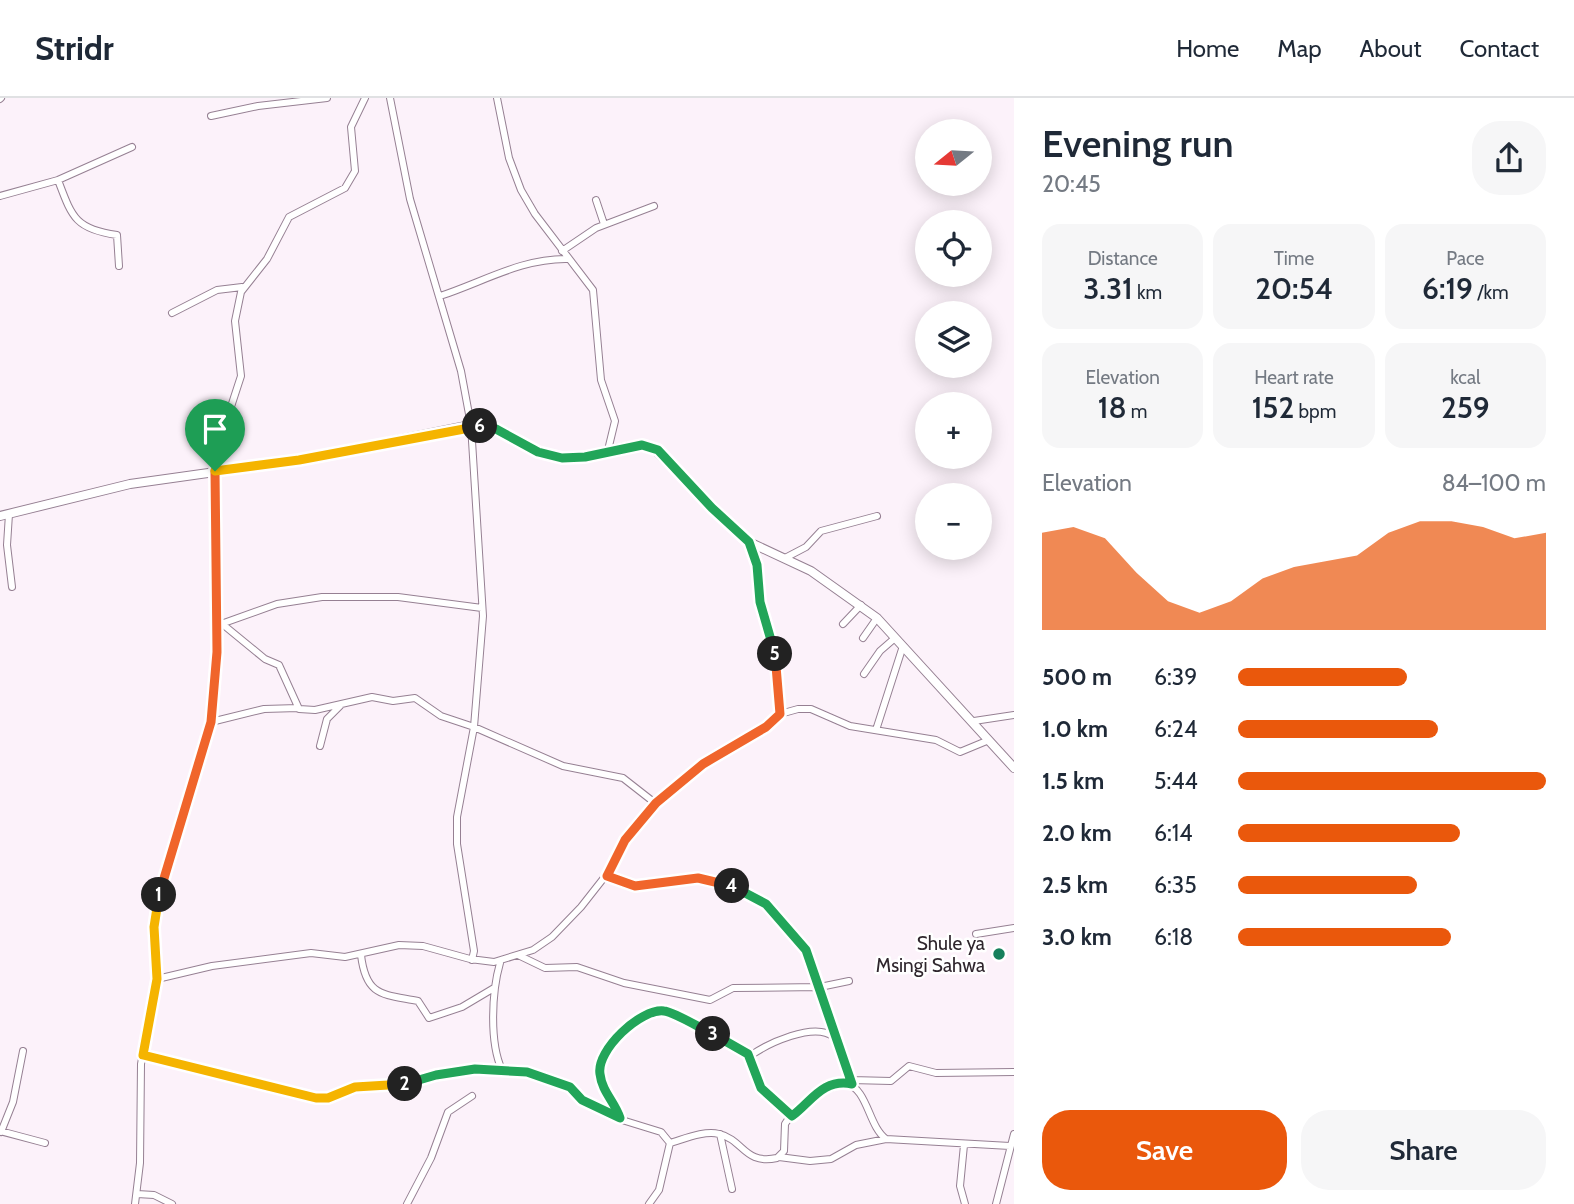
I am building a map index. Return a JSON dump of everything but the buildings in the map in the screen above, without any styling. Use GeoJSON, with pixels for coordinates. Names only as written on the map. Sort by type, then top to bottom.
{"type":"FeatureCollection","features":[{"type":"Feature","properties":{"kind":"main road"},"geometry":{"type":"LineString","coordinates":[[4,515],[130,484],[299,460],[471,425],[496,429],[538,452],[562,458],[585,457],[608,450],[642,445],[658,450],[712,508],[749,542],[820,577],[877,618],[974,721],[1014,768]]}},
{"type":"Feature","properties":{"kind":"street"},"geometry":{"type":"LineString","coordinates":[[211,116],[258,106],[327,98]]}},
{"type":"Feature","properties":{"kind":"street"},"geometry":{"type":"LineString","coordinates":[[135,1204],[143,1055],[157,979],[154,936],[156,909],[211,722],[218,621],[215,471],[226,422],[240,382],[235,321],[242,287],[267,259],[289,217],[345,187],[355,170],[351,127],[365,98]]}},
{"type":"Feature","properties":{"kind":"street"},"geometry":{"type":"LineString","coordinates":[[390,98],[410,199],[461,371],[471,425],[482,608],[474,727],[457,828],[474,951],[472,960]]}},
{"type":"Feature","properties":{"kind":"street"},"geometry":{"type":"LineString","coordinates":[[497,98],[509,158],[521,190],[594,296],[601,380],[615,421],[608,450]]}},
{"type":"Feature","properties":{"kind":"street"},"geometry":{"type":"LineString","coordinates":[[0,196],[58,180],[132,147]]}},
{"type":"Feature","properties":{"kind":"street"},"geometry":{"type":"LineString","coordinates":[[58,180],[77,222],[99,233],[117,235],[120,266]]}},
{"type":"Feature","properties":{"kind":"street"},"geometry":{"type":"LineString","coordinates":[[596,200],[604,224]]}},
{"type":"Feature","properties":{"kind":"street"},"geometry":{"type":"LineString","coordinates":[[562,251],[574,240],[604,224],[654,206]]}},
{"type":"Feature","properties":{"kind":"street"},"geometry":{"type":"LineString","coordinates":[[440,296],[479,283],[513,266],[568,259]]}},
{"type":"Feature","properties":{"kind":"street"},"geometry":{"type":"LineString","coordinates":[[172,313],[217,290],[242,287]]}},
{"type":"Feature","properties":{"kind":"street"},"geometry":{"type":"LineString","coordinates":[[4,515],[12,587]]}},
{"type":"Feature","properties":{"kind":"street"},"geometry":{"type":"LineString","coordinates":[[785,558],[806,547],[821,531],[877,516]]}},
{"type":"Feature","properties":{"kind":"street"},"geometry":{"type":"LineString","coordinates":[[749,542],[757,565],[760,602],[774,646],[780,714]]}},
{"type":"Feature","properties":{"kind":"street"},"geometry":{"type":"LineString","coordinates":[[218,621],[277,604],[323,597],[398,597],[482,608]]}},
{"type":"Feature","properties":{"kind":"street"},"geometry":{"type":"LineString","coordinates":[[843,624],[861,605]]}},
{"type":"Feature","properties":{"kind":"street"},"geometry":{"type":"LineString","coordinates":[[863,638],[877,618]]}},
{"type":"Feature","properties":{"kind":"street"},"geometry":{"type":"LineString","coordinates":[[218,621],[265,659],[279,665],[299,709]]}},
{"type":"Feature","properties":{"kind":"street"},"geometry":{"type":"LineString","coordinates":[[863,674],[881,649],[895,638]]}},
{"type":"Feature","properties":{"kind":"street"},"geometry":{"type":"LineString","coordinates":[[876,730],[903,646]]}},
{"type":"Feature","properties":{"kind":"street"},"geometry":{"type":"LineString","coordinates":[[211,722],[264,709],[342,705],[372,697],[393,701],[415,698],[440,716],[474,727],[563,766],[623,778],[656,803]]}},
{"type":"Feature","properties":{"kind":"street"},"geometry":{"type":"LineString","coordinates":[[320,746],[327,719],[342,705]]}},
{"type":"Feature","properties":{"kind":"street"},"geometry":{"type":"LineString","coordinates":[[157,979],[190,970],[311,953],[345,957],[361,955],[399,945],[423,946],[472,960],[500,962],[518,955],[552,937],[607,876],[625,840],[656,803],[703,764],[766,727],[780,714],[811,709],[841,724],[936,740],[960,752],[989,740]]}},
{"type":"Feature","properties":{"kind":"street"},"geometry":{"type":"LineString","coordinates":[[974,721],[1014,715]]}},
{"type":"Feature","properties":{"kind":"street"},"geometry":{"type":"LineString","coordinates":[[607,876],[643,886],[667,880],[698,878],[732,886],[759,899],[806,950],[851,1082],[876,1129],[886,1139]]}},
{"type":"Feature","properties":{"kind":"street"},"geometry":{"type":"LineString","coordinates":[[976,934],[1014,928]]}},
{"type":"Feature","properties":{"kind":"street"},"geometry":{"type":"LineString","coordinates":[[361,955],[366,978],[377,991],[391,998],[418,1001],[429,1018],[462,1007],[494,988]]}},
{"type":"Feature","properties":{"kind":"street"},"geometry":{"type":"LineString","coordinates":[[518,955],[545,968],[577,967],[624,983],[710,1000],[736,988],[820,987],[849,981]]}},
{"type":"Feature","properties":{"kind":"street"},"geometry":{"type":"LineString","coordinates":[[500,962],[494,988],[497,1053],[502,1070]]}},
{"type":"Feature","properties":{"kind":"street"},"geometry":{"type":"LineString","coordinates":[[620,1118],[602,1084],[600,1059],[609,1045],[642,1015],[668,1011],[750,1056],[761,1088],[792,1116]]}},
{"type":"Feature","properties":{"kind":"street"},"geometry":{"type":"LineString","coordinates":[[750,1056],[783,1037],[825,1032],[835,1038]]}},
{"type":"Feature","properties":{"kind":"street"},"geometry":{"type":"LineString","coordinates":[[23,1051],[15,1094],[1,1131],[45,1143]]}},
{"type":"Feature","properties":{"kind":"street"},"geometry":{"type":"LineString","coordinates":[[143,1055],[212,1074],[324,1098],[355,1087],[410,1084],[436,1075],[475,1069],[530,1073],[570,1087],[582,1100],[620,1118],[661,1132],[670,1143]]}},
{"type":"Feature","properties":{"kind":"street"},"geometry":{"type":"LineString","coordinates":[[779,1157],[784,1151],[785,1124],[813,1094],[830,1085],[891,1081],[909,1066],[936,1073],[1014,1072]]}},
{"type":"Feature","properties":{"kind":"street"},"geometry":{"type":"LineString","coordinates":[[407,1204],[431,1158],[448,1112],[472,1096]]}},
{"type":"Feature","properties":{"kind":"street"},"geometry":{"type":"LineString","coordinates":[[670,1143],[705,1134],[720,1134],[750,1157],[814,1161],[831,1159],[856,1145],[886,1139],[1010,1146]]}},
{"type":"Feature","properties":{"kind":"street"},"geometry":{"type":"LineString","coordinates":[[720,1134],[732,1189]]}},
{"type":"Feature","properties":{"kind":"street"},"geometry":{"type":"LineString","coordinates":[[996,1204],[1014,1134]]}},
{"type":"Feature","properties":{"kind":"street"},"geometry":{"type":"LineString","coordinates":[[649,1204],[659,1190],[670,1143]]}},
{"type":"Feature","properties":{"kind":"street"},"geometry":{"type":"LineString","coordinates":[[964,1145],[960,1186],[965,1204]]}},
{"type":"Feature","properties":{"kind":"street"},"geometry":{"type":"LineString","coordinates":[[1005,1172],[1014,1175]]}},
{"type":"Feature","properties":{"kind":"street"},"geometry":{"type":"LineString","coordinates":[[137,1194],[154,1195],[172,1204]]}},
{"type":"Feature","properties":{"kind":"place","name":"Shule ya Msingi Sahwa"},"geometry":{"type":"Point","coordinates":[999,954]}},
{"type":"Feature","properties":{"kind":"route"},"geometry":{"type":"LineString","coordinates":[[471,425],[496,429],[538,452],[562,458],[585,457],[608,450],[642,445],[658,450],[670,461],[712,508],[749,542],[757,565],[760,602],[774,646],[776,693],[780,714],[773,723],[703,764],[656,803],[625,840],[607,876],[635,886],[698,878],[732,886],[766,904],[806,950],[817,975],[835,1038],[852,1084],[830,1085],[813,1094],[792,1116],[765,1094],[748,1054],[663,1010],[642,1015],[609,1045],[600,1059],[602,1084],[620,1118],[582,1100],[570,1087],[527,1072],[475,1069],[436,1075],[410,1084],[355,1087],[328,1098],[316,1098],[143,1055],[152,1018],[157,979],[154,945],[156,909],[211,722],[217,652],[215,471],[299,460],[471,425]]}}]}
